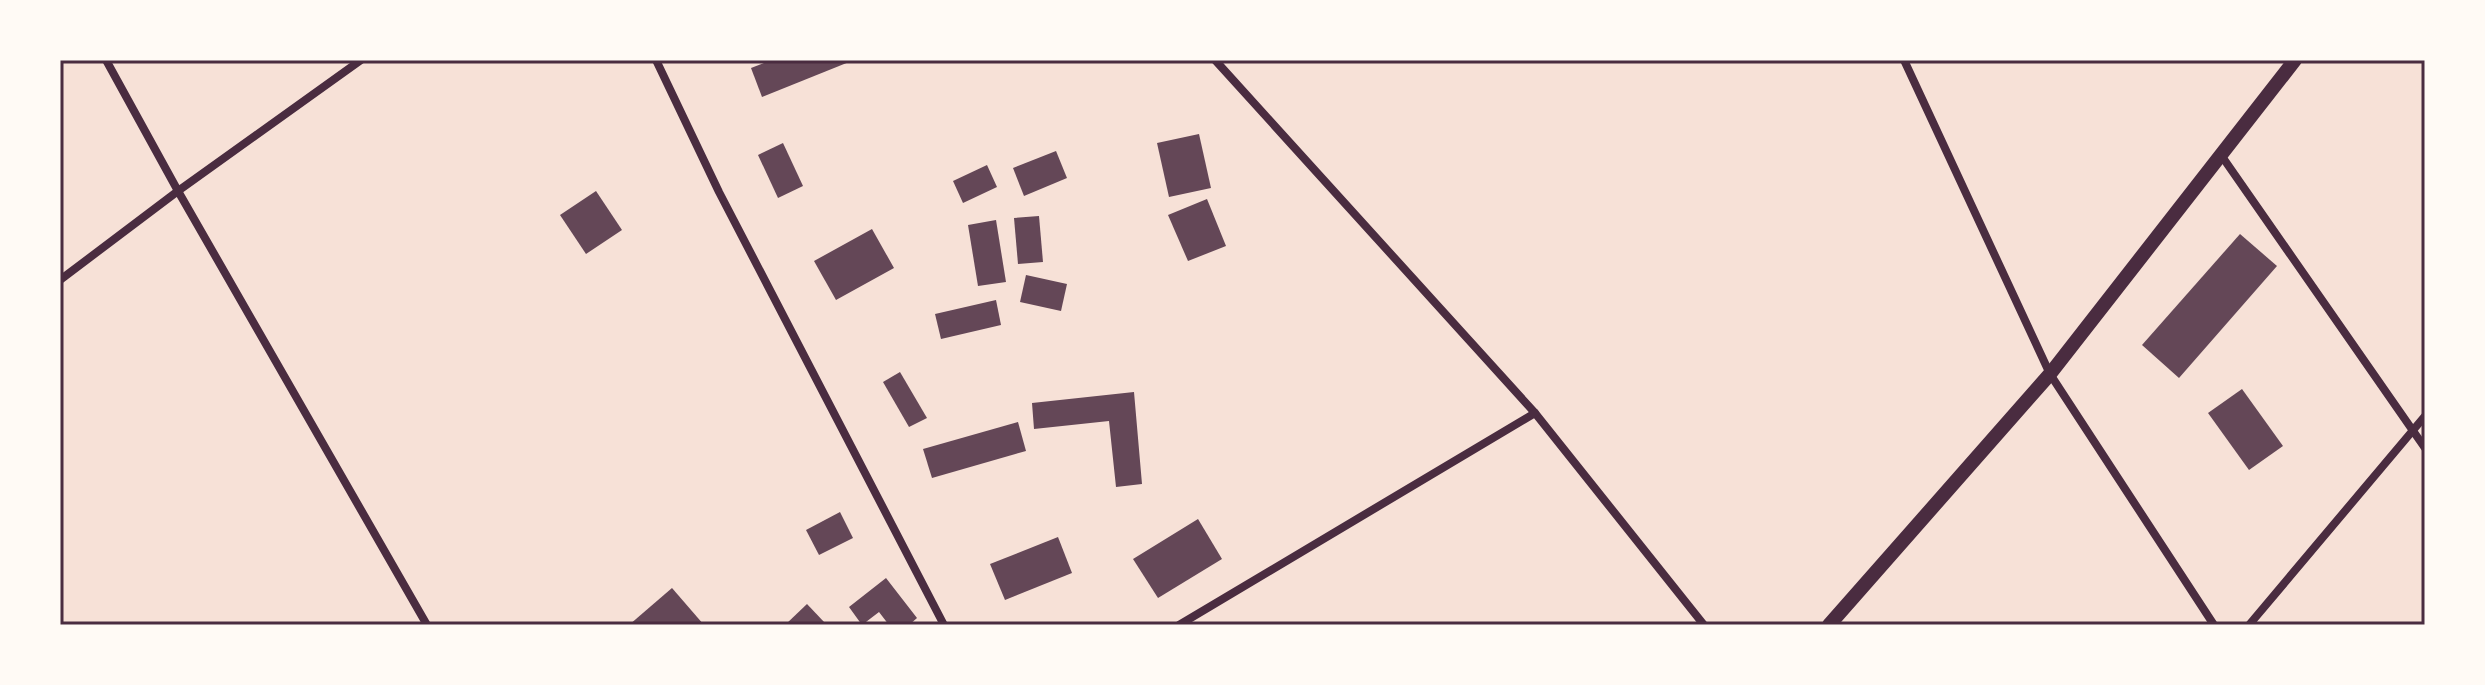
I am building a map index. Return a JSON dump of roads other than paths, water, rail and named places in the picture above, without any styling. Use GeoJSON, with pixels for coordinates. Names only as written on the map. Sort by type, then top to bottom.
{"type":"FeatureCollection","features":[{"type":"Feature","properties":{"kind":"street"},"geometry":{"type":"LineString","coordinates":[[106,60],[427,625]]}},
{"type":"Feature","properties":{"kind":"street"},"geometry":{"type":"LineString","coordinates":[[60,280],[361,60]]}},
{"type":"Feature","properties":{"kind":"street"},"geometry":{"type":"LineString","coordinates":[[656,60],[719,192],[944,625]]}},
{"type":"Feature","properties":{"kind":"street"},"geometry":{"type":"LineString","coordinates":[[1215,60],[1535,413],[1704,625]]}},
{"type":"Feature","properties":{"kind":"street"},"geometry":{"type":"LineString","coordinates":[[1904,60],[2050,374],[2214,625]]}},
{"type":"Feature","properties":{"kind":"street"},"geometry":{"type":"LineString","coordinates":[[1829,625],[2050,374],[2295,60]]}},
{"type":"Feature","properties":{"kind":"street"},"geometry":{"type":"LineString","coordinates":[[2221,155],[2425,448]]}},
{"type":"Feature","properties":{"kind":"street"},"geometry":{"type":"LineString","coordinates":[[1179,625],[1535,413]]}},
{"type":"Feature","properties":{"kind":"street"},"geometry":{"type":"LineString","coordinates":[[2249,625],[2425,416]]}}]}
